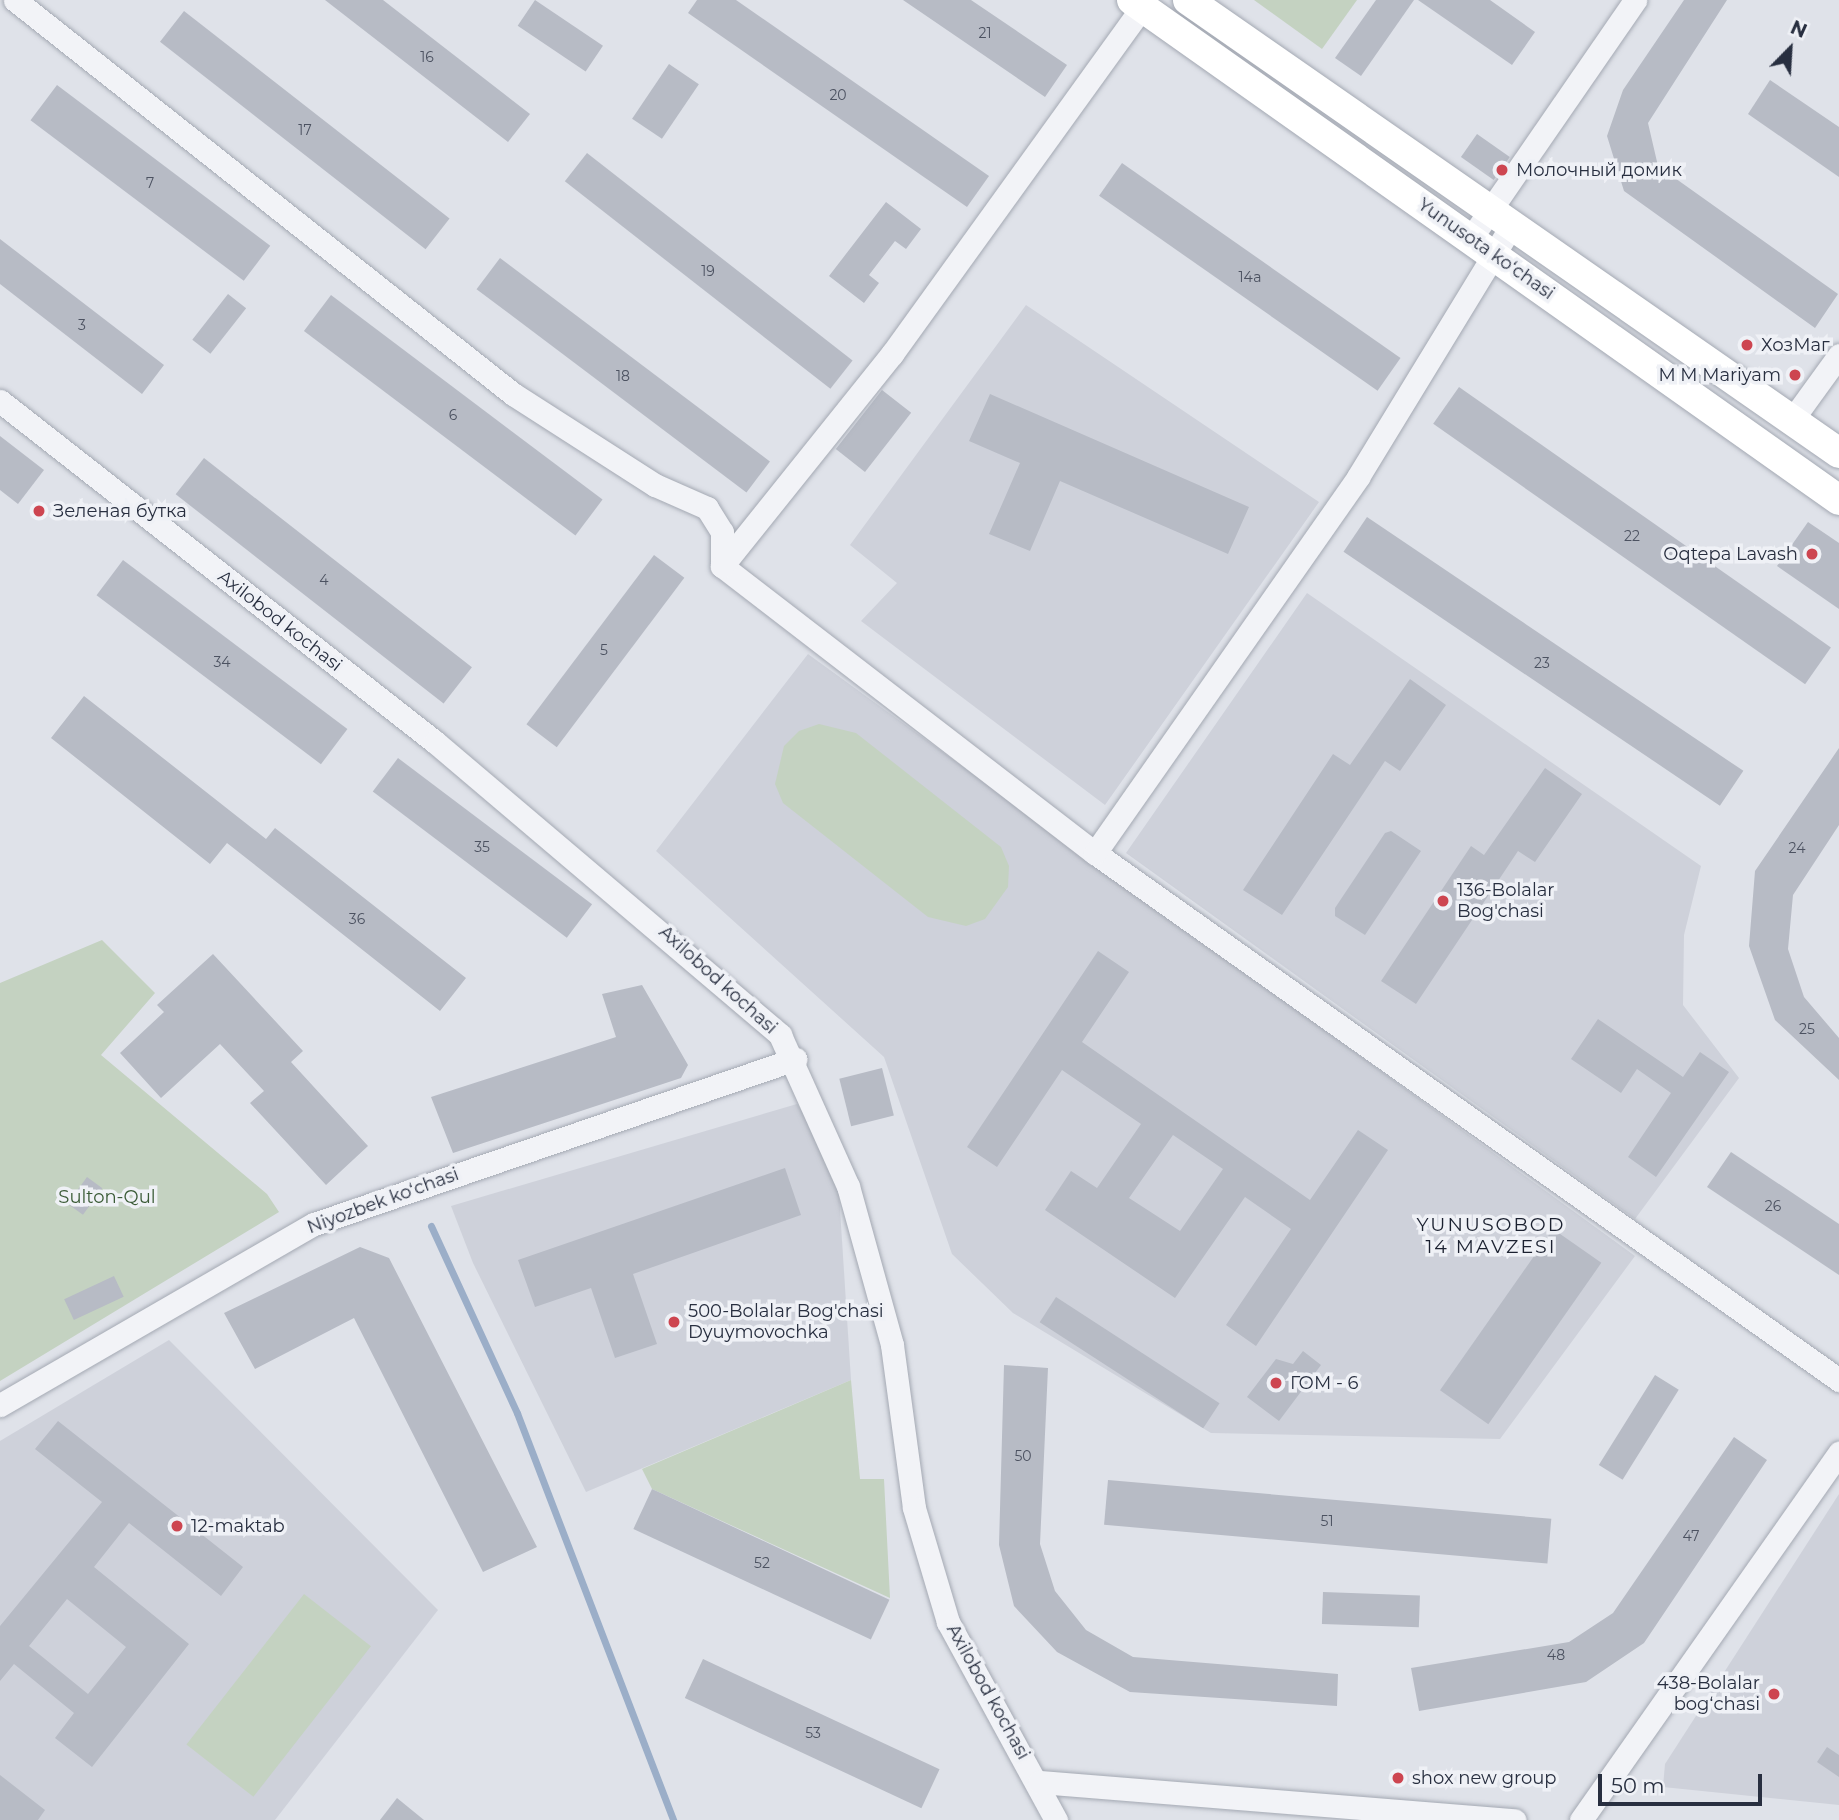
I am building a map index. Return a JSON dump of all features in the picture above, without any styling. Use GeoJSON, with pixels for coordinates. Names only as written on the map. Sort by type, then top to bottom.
{"type":"FeatureCollection","features":[{"type":"Feature","properties":{"kind":"main road","name":"Yunusota koʻchasi"},"geometry":{"type":"LineString","coordinates":[[1188,0],[1839,453]]}},
{"type":"Feature","properties":{"kind":"main road","name":"Yunusota koʻchasi"},"geometry":{"type":"LineString","coordinates":[[1137,4],[1839,500]]}},
{"type":"Feature","properties":{"kind":"street"},"geometry":{"type":"LineString","coordinates":[[15,0],[513,394],[654,485],[707,508],[722,532],[722,566]]}},
{"type":"Feature","properties":{"kind":"street"},"geometry":{"type":"LineString","coordinates":[[1095,853],[1357,477],[1481,246],[1635,0]]}},
{"type":"Feature","properties":{"kind":"street"},"geometry":{"type":"LineString","coordinates":[[722,566],[892,354],[1137,4]]}},
{"type":"Feature","properties":{"kind":"street"},"geometry":{"type":"LineString","coordinates":[[1792,420],[1839,355]]}},
{"type":"Feature","properties":{"kind":"street","name":"Axilobod kochasi"},"geometry":{"type":"LineString","coordinates":[[0,401],[591,871],[761,1015],[795,1059],[848,1186],[892,1345],[915,1508],[948,1622],[1039,1782],[1056,1820]]}},
{"type":"Feature","properties":{"kind":"street"},"geometry":{"type":"LineString","coordinates":[[722,566],[1095,853],[1839,1380]]}},
{"type":"Feature","properties":{"kind":"street","name":"Niyozbek koʻchasi"},"geometry":{"type":"LineString","coordinates":[[0,1405],[313,1224],[795,1059]]}},
{"type":"Feature","properties":{"kind":"street"},"geometry":{"type":"LineString","coordinates":[[1581,1820],[1839,1453]]}},
{"type":"Feature","properties":{"kind":"street"},"geometry":{"type":"LineString","coordinates":[[1039,1782],[1514,1820]]}},
{"type":"Feature","properties":{"kind":"shaded area"},"geometry":{"type":"Polygon","coordinates":[[[1026,305],[1319,502],[1105,805],[861,621],[897,583],[850,545],[1026,305]]]}},
{"type":"Feature","properties":{"kind":"shaded area","name":"136-Bolalar Bog'chasi"},"geometry":{"type":"Polygon","coordinates":[[[1307,593],[1701,866],[1684,935],[1683,1005],[1739,1078],[1635,1219],[1126,853],[1307,593]]]}},
{"type":"Feature","properties":{"kind":"shaded area"},"geometry":{"type":"Polygon","coordinates":[[[808,654],[1635,1256],[1500,1439],[1211,1433],[1013,1313],[952,1254],[884,1057],[656,851],[808,654]]]}},
{"type":"Feature","properties":{"kind":"shaded area","name":"500-Bolalar Bog'chasi Dyuymovochka"},"geometry":{"type":"Polygon","coordinates":[[[797,1104],[837,1163],[851,1380],[586,1492],[473,1263],[451,1206],[797,1104]]]}},
{"type":"Feature","properties":{"kind":"shaded area","name":"12-maktab"},"geometry":{"type":"Polygon","coordinates":[[[169,1340],[438,1610],[275,1820],[0,1820],[0,1441],[169,1340]]]}},
{"type":"Feature","properties":{"kind":"shaded area","name":"438-Bolalar bogʻchasi"},"geometry":{"type":"Polygon","coordinates":[[[1839,1494],[1839,1805],[1663,1787],[1665,1764],[1839,1494]]]}},
{"type":"Feature","properties":{"kind":"green space"},"geometry":{"type":"Polygon","coordinates":[[[1254,0],[1357,0],[1322,49],[1254,0]]]}},
{"type":"Feature","properties":{"kind":"green space"},"geometry":{"type":"Polygon","coordinates":[[[819,724],[856,733],[1001,847],[1009,866],[1008,887],[985,919],[966,926],[928,917],[783,803],[775,784],[784,746],[799,731],[819,724]]]}},
{"type":"Feature","properties":{"kind":"green space","name":"Sulton-Qul"},"geometry":{"type":"Polygon","coordinates":[[[102,940],[155,993],[101,1055],[267,1194],[279,1212],[0,1381],[0,983],[102,940]]]}},
{"type":"Feature","properties":{"kind":"green space"},"geometry":{"type":"Polygon","coordinates":[[[851,1380],[860,1479],[884,1479],[890,1598],[652,1489],[642,1469],[851,1380]]]}},
{"type":"Feature","properties":{"kind":"green space"},"geometry":{"type":"Polygon","coordinates":[[[304,1594],[371,1646],[253,1797],[186,1745],[304,1594]]]}},
{"type":"Feature","properties":{"kind":"building"},"geometry":{"type":"Polygon","coordinates":[[[325,0],[383,0],[530,114],[508,142],[325,0]]]}},
{"type":"Feature","properties":{"kind":"building"},"geometry":{"type":"Polygon","coordinates":[[[535,0],[603,46],[586,72],[518,26],[535,0]]]}},
{"type":"Feature","properties":{"kind":"building"},"geometry":{"type":"Polygon","coordinates":[[[697,0],[736,0],[989,176],[967,207],[688,13],[697,0]]]}},
{"type":"Feature","properties":{"kind":"building"},"geometry":{"type":"Polygon","coordinates":[[[903,0],[971,0],[1067,65],[1045,97],[903,0]]]}},
{"type":"Feature","properties":{"kind":"building"},"geometry":{"type":"Polygon","coordinates":[[[1376,0],[1414,0],[1361,76],[1335,58],[1376,0]]]}},
{"type":"Feature","properties":{"kind":"building"},"geometry":{"type":"Polygon","coordinates":[[[1418,0],[1490,0],[1535,32],[1512,65],[1418,0]]]}},
{"type":"Feature","properties":{"kind":"building"},"geometry":{"type":"Polygon","coordinates":[[[1684,0],[1727,0],[1648,123],[1658,166],[1838,294],[1815,328],[1624,191],[1607,136],[1623,90],[1684,0]]]}},
{"type":"Feature","properties":{"kind":"building"},"geometry":{"type":"Polygon","coordinates":[[[184,11],[450,218],[426,249],[160,42],[184,11]]]}},
{"type":"Feature","properties":{"kind":"building"},"geometry":{"type":"Polygon","coordinates":[[[669,64],[699,84],[662,139],[632,119],[669,64]]]}},
{"type":"Feature","properties":{"kind":"building"},"geometry":{"type":"Polygon","coordinates":[[[1770,80],[1839,127],[1839,177],[1748,114],[1770,80]]]}},
{"type":"Feature","properties":{"kind":"building"},"geometry":{"type":"Polygon","coordinates":[[[57,85],[270,246],[244,281],[31,120],[57,85]]]}},
{"type":"Feature","properties":{"kind":"building"},"geometry":{"type":"Polygon","coordinates":[[[1477,134],[1510,157],[1494,180],[1461,157],[1477,134]]]}},
{"type":"Feature","properties":{"kind":"building"},"geometry":{"type":"Polygon","coordinates":[[[587,153],[853,360],[830,389],[565,181],[587,153]]]}},
{"type":"Feature","properties":{"kind":"building"},"geometry":{"type":"Polygon","coordinates":[[[1122,163],[1401,358],[1378,391],[1099,196],[1122,163]]]}},
{"type":"Feature","properties":{"kind":"building"},"geometry":{"type":"Polygon","coordinates":[[[886,202],[921,229],[906,249],[895,241],[869,275],[879,283],[864,303],[829,276],[886,202]]]}},
{"type":"Feature","properties":{"kind":"building"},"geometry":{"type":"Polygon","coordinates":[[[0,239],[164,365],[142,394],[0,284],[0,239]]]}},
{"type":"Feature","properties":{"kind":"building"},"geometry":{"type":"Polygon","coordinates":[[[500,258],[770,461],[746,493],[477,289],[500,258]]]}},
{"type":"Feature","properties":{"kind":"building"},"geometry":{"type":"Polygon","coordinates":[[[228,294],[246,308],[210,354],[192,340],[228,294]]]}},
{"type":"Feature","properties":{"kind":"building"},"geometry":{"type":"Polygon","coordinates":[[[331,295],[603,500],[575,536],[304,331],[331,295]]]}},
{"type":"Feature","properties":{"kind":"building"},"geometry":{"type":"Polygon","coordinates":[[[1459,387],[1831,647],[1805,684],[1433,424],[1459,387]]]}},
{"type":"Feature","properties":{"kind":"building"},"geometry":{"type":"Polygon","coordinates":[[[882,390],[911,413],[865,472],[836,449],[882,390]]]}},
{"type":"Feature","properties":{"kind":"building"},"geometry":{"type":"Polygon","coordinates":[[[990,394],[1249,507],[1228,554],[1060,481],[1030,551],[989,534],[1020,463],[969,441],[990,394]]]}},
{"type":"Feature","properties":{"kind":"building"},"geometry":{"type":"Polygon","coordinates":[[[0,436],[44,470],[18,504],[0,490],[0,436]]]}},
{"type":"Feature","properties":{"kind":"building"},"geometry":{"type":"Polygon","coordinates":[[[204,458],[472,667],[444,704],[176,494],[204,458]]]}},
{"type":"Feature","properties":{"kind":"building"},"geometry":{"type":"Polygon","coordinates":[[[1367,517],[1743,771],[1720,806],[1344,552],[1367,517]]]}},
{"type":"Feature","properties":{"kind":"building","name":"Oqtepa Lavash"},"geometry":{"type":"Polygon","coordinates":[[[1808,522],[1839,543],[1839,609],[1777,566],[1808,522]]]}},
{"type":"Feature","properties":{"kind":"building"},"geometry":{"type":"Polygon","coordinates":[[[654,555],[684,578],[557,747],[526,724],[654,555]]]}},
{"type":"Feature","properties":{"kind":"building"},"geometry":{"type":"Polygon","coordinates":[[[123,560],[347,729],[321,764],[97,595],[123,560]]]}},
{"type":"Feature","properties":{"kind":"building"},"geometry":{"type":"Polygon","coordinates":[[[1410,679],[1446,705],[1400,771],[1385,761],[1282,915],[1243,890],[1333,754],[1350,765],[1410,679]]]}},
{"type":"Feature","properties":{"kind":"building"},"geometry":{"type":"Polygon","coordinates":[[[84,696],[266,839],[275,828],[466,978],[440,1011],[227,843],[210,864],[51,738],[84,696]]]}},
{"type":"Feature","properties":{"kind":"building"},"geometry":{"type":"Polygon","coordinates":[[[1839,748],[1839,825],[1793,895],[1788,949],[1804,997],[1839,1038],[1839,1080],[1775,1020],[1749,946],[1755,871],[1839,748]]]}},
{"type":"Feature","properties":{"kind":"building"},"geometry":{"type":"Polygon","coordinates":[[[398,758],[592,904],[567,938],[373,792],[398,758]]]}},
{"type":"Feature","properties":{"kind":"building"},"geometry":{"type":"Polygon","coordinates":[[[1545,768],[1582,794],[1535,862],[1518,851],[1416,1004],[1381,981],[1471,846],[1484,855],[1545,768]]]}},
{"type":"Feature","properties":{"kind":"building"},"geometry":{"type":"Polygon","coordinates":[[[1391,831],[1421,851],[1365,935],[1335,916],[1335,908],[1385,833],[1391,831]]]}},
{"type":"Feature","properties":{"kind":"building"},"geometry":{"type":"Polygon","coordinates":[[[1098,951],[1129,972],[1082,1042],[1310,1200],[1358,1130],[1388,1150],[1256,1346],[1226,1325],[1291,1229],[1245,1197],[1175,1298],[1045,1210],[1071,1171],[1097,1188],[1141,1124],[1062,1070],[997,1167],[967,1147],[1098,951]],[[1173,1135],[1129,1198],[1180,1231],[1223,1169],[1173,1135]]]}},
{"type":"Feature","properties":{"kind":"building"},"geometry":{"type":"Polygon","coordinates":[[[213,954],[303,1051],[291,1062],[368,1146],[326,1185],[250,1103],[264,1091],[220,1044],[161,1098],[120,1053],[164,1012],[157,1005],[213,954]]]}},
{"type":"Feature","properties":{"kind":"building"},"geometry":{"type":"Polygon","coordinates":[[[642,985],[688,1065],[681,1078],[453,1153],[431,1097],[616,1037],[602,994],[642,985]]]}},
{"type":"Feature","properties":{"kind":"building"},"geometry":{"type":"Polygon","coordinates":[[[1598,1019],[1683,1077],[1700,1052],[1729,1072],[1656,1177],[1628,1157],[1671,1093],[1637,1069],[1621,1093],[1571,1059],[1598,1019]]]}},
{"type":"Feature","properties":{"kind":"building"},"geometry":{"type":"Polygon","coordinates":[[[882,1068],[894,1116],[851,1126],[839,1079],[882,1068]]]}},
{"type":"Feature","properties":{"kind":"building"},"geometry":{"type":"Polygon","coordinates":[[[1731,1152],[1839,1224],[1839,1275],[1707,1187],[1731,1152]]]}},
{"type":"Feature","properties":{"kind":"building"},"geometry":{"type":"Polygon","coordinates":[[[785,1168],[801,1215],[633,1274],[657,1344],[615,1358],[591,1288],[535,1307],[518,1260],[785,1168]]]}},
{"type":"Feature","properties":{"kind":"building"},"geometry":{"type":"Polygon","coordinates":[[[87,1177],[102,1188],[83,1215],[68,1204],[87,1177]]]}},
{"type":"Feature","properties":{"kind":"building"},"geometry":{"type":"Polygon","coordinates":[[[1553,1229],[1601,1263],[1488,1424],[1440,1390],[1553,1229]]]}},
{"type":"Feature","properties":{"kind":"building"},"geometry":{"type":"Polygon","coordinates":[[[360,1247],[389,1258],[537,1547],[483,1572],[354,1318],[255,1369],[224,1313],[360,1247]]]}},
{"type":"Feature","properties":{"kind":"building"},"geometry":{"type":"Polygon","coordinates":[[[114,1276],[124,1297],[74,1320],[64,1299],[114,1276]]]}},
{"type":"Feature","properties":{"kind":"building"},"geometry":{"type":"Polygon","coordinates":[[[1056,1297],[1220,1403],[1203,1428],[1040,1322],[1056,1297]]]}},
{"type":"Feature","properties":{"kind":"building"},"geometry":{"type":"Polygon","coordinates":[[[1303,1351],[1321,1365],[1279,1421],[1247,1397],[1276,1359],[1293,1364],[1303,1351]]]}},
{"type":"Feature","properties":{"kind":"building"},"geometry":{"type":"Polygon","coordinates":[[[1004,1365],[1048,1368],[1040,1544],[1055,1591],[1086,1630],[1133,1657],[1338,1674],[1337,1706],[1130,1692],[1057,1652],[1014,1606],[999,1545],[1004,1365]]]}},
{"type":"Feature","properties":{"kind":"building"},"geometry":{"type":"Polygon","coordinates":[[[1655,1375],[1679,1390],[1623,1480],[1599,1465],[1655,1375]]]}},
{"type":"Feature","properties":{"kind":"building"},"geometry":{"type":"Polygon","coordinates":[[[58,1421],[243,1567],[221,1596],[129,1523],[94,1567],[189,1644],[92,1767],[55,1738],[74,1713],[14,1664],[0,1681],[0,1626],[102,1502],[35,1449],[58,1421]],[[67,1599],[29,1646],[88,1694],[126,1647],[67,1599]]]}},
{"type":"Feature","properties":{"kind":"building"},"geometry":{"type":"Polygon","coordinates":[[[1734,1437],[1767,1460],[1644,1643],[1586,1682],[1419,1711],[1411,1668],[1569,1642],[1613,1613],[1734,1437]]]}},
{"type":"Feature","properties":{"kind":"building"},"geometry":{"type":"Polygon","coordinates":[[[1108,1480],[1551,1519],[1547,1564],[1104,1525],[1108,1480]]]}},
{"type":"Feature","properties":{"kind":"building"},"geometry":{"type":"Polygon","coordinates":[[[652,1489],[889,1600],[871,1640],[633,1529],[652,1489]]]}},
{"type":"Feature","properties":{"kind":"building"},"geometry":{"type":"Polygon","coordinates":[[[1323,1592],[1420,1595],[1419,1627],[1322,1624],[1323,1592]]]}},
{"type":"Feature","properties":{"kind":"building"},"geometry":{"type":"Polygon","coordinates":[[[703,1659],[940,1769],[921,1808],[685,1698],[703,1659]]]}},
{"type":"Feature","properties":{"kind":"building"},"geometry":{"type":"Polygon","coordinates":[[[1827,1747],[1839,1755],[1839,1777],[1817,1762],[1827,1747]]]}},
{"type":"Feature","properties":{"kind":"building"},"geometry":{"type":"Polygon","coordinates":[[[0,1775],[45,1810],[38,1820],[0,1820],[0,1775]]]}},
{"type":"Feature","properties":{"kind":"building"},"geometry":{"type":"Polygon","coordinates":[[[397,1798],[424,1820],[380,1820],[397,1798]]]}},
{"type":"Feature","properties":{"kind":"waterway"},"geometry":{"type":"LineString","coordinates":[[431,1226],[517,1413],[673,1820]]}},
{"type":"Feature","properties":{"kind":"place","name":"Молочный домик"},"geometry":{"type":"Point","coordinates":[1502,170]}},
{"type":"Feature","properties":{"kind":"place","name":"ХозМаг"},"geometry":{"type":"Point","coordinates":[1747,345]}},
{"type":"Feature","properties":{"kind":"place","name":"M M Mariyam"},"geometry":{"type":"Point","coordinates":[1795,375]}},
{"type":"Feature","properties":{"kind":"place","name":"Зеленая бутка"},"geometry":{"type":"Point","coordinates":[39,511]}},
{"type":"Feature","properties":{"kind":"place","name":"Oqtepa Lavash"},"geometry":{"type":"Point","coordinates":[1812,554]}},
{"type":"Feature","properties":{"kind":"place","name":"136-Bolalar Bog'chasi"},"geometry":{"type":"Point","coordinates":[1443,901]}},
{"type":"Feature","properties":{"kind":"place","name":"500-Bolalar Bog'chasi Dyuymovochka"},"geometry":{"type":"Point","coordinates":[674,1322]}},
{"type":"Feature","properties":{"kind":"place","name":"ГОМ - 6"},"geometry":{"type":"Point","coordinates":[1276,1383]}},
{"type":"Feature","properties":{"kind":"place","name":"12-maktab"},"geometry":{"type":"Point","coordinates":[177,1526]}},
{"type":"Feature","properties":{"kind":"place","name":"438-Bolalar bogʻchasi"},"geometry":{"type":"Point","coordinates":[1774,1694]}},
{"type":"Feature","properties":{"kind":"place","name":"shox new group"},"geometry":{"type":"Point","coordinates":[1398,1778]}},
{"type":"Feature","properties":{"kind":"district","name":"YUNUSOBOD 14 MAVZESI"},"geometry":{"type":"Point","coordinates":[1491,1236]}}]}
